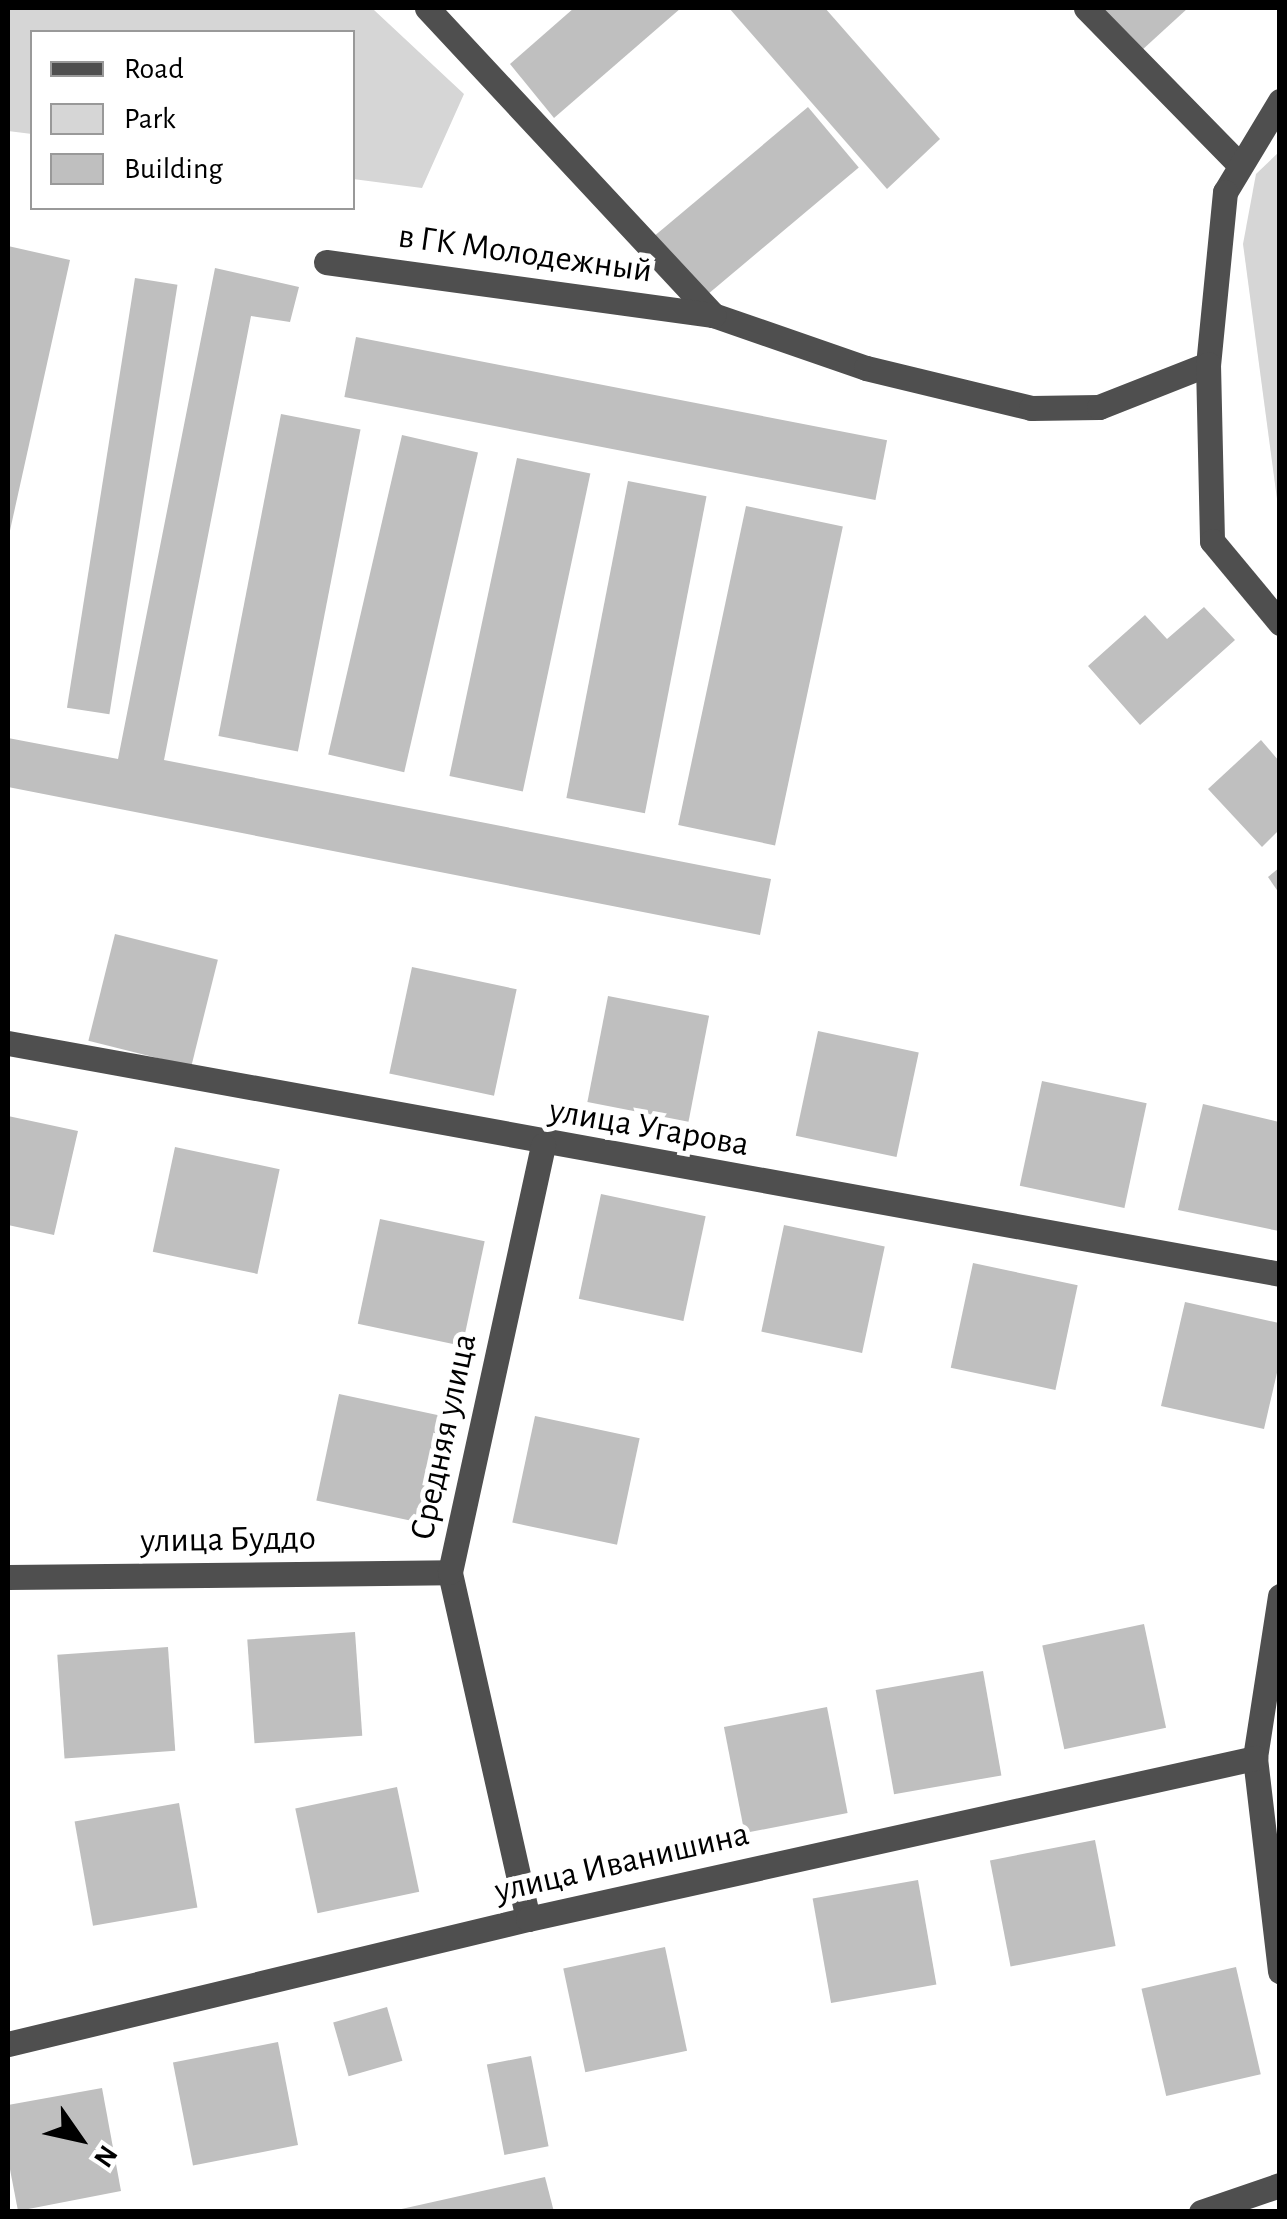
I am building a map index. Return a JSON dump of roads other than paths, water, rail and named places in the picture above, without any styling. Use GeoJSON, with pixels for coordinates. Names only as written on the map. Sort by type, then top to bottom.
{"type":"FeatureCollection","features":[{"type":"Feature","properties":{"kind":"street"},"geometry":{"type":"LineString","coordinates":[[428,8],[713,316]]}},
{"type":"Feature","properties":{"kind":"street"},"geometry":{"type":"LineString","coordinates":[[1086,8],[1237,162]]}},
{"type":"Feature","properties":{"kind":"street"},"geometry":{"type":"LineString","coordinates":[[1280,101],[1237,162],[1225,192],[1208,364],[1212,542],[1280,623]]}},
{"type":"Feature","properties":{"kind":"street","name":"в ГК Молодежный"},"geometry":{"type":"LineString","coordinates":[[326,262],[713,316],[866,368],[1031,408],[1099,407],[1208,364]]}},
{"type":"Feature","properties":{"kind":"street","name":"улица Угарова"},"geometry":{"type":"LineString","coordinates":[[8,1043],[544,1145],[1280,1274]]}},
{"type":"Feature","properties":{"kind":"street","name":"Средняя улица"},"geometry":{"type":"LineString","coordinates":[[528,1919],[450,1572],[544,1145]]}},
{"type":"Feature","properties":{"kind":"street","name":"улица Буддо"},"geometry":{"type":"LineString","coordinates":[[8,1577],[450,1572]]}},
{"type":"Feature","properties":{"kind":"street"},"geometry":{"type":"LineString","coordinates":[[1280,1596],[1255,1758],[1280,1972]]}},
{"type":"Feature","properties":{"kind":"street","name":"улица Иванишина"},"geometry":{"type":"LineString","coordinates":[[8,2044],[528,1919],[1255,1758]]}},
{"type":"Feature","properties":{"kind":"street"},"geometry":{"type":"LineString","coordinates":[[1201,2212],[1280,2185]]}}]}
